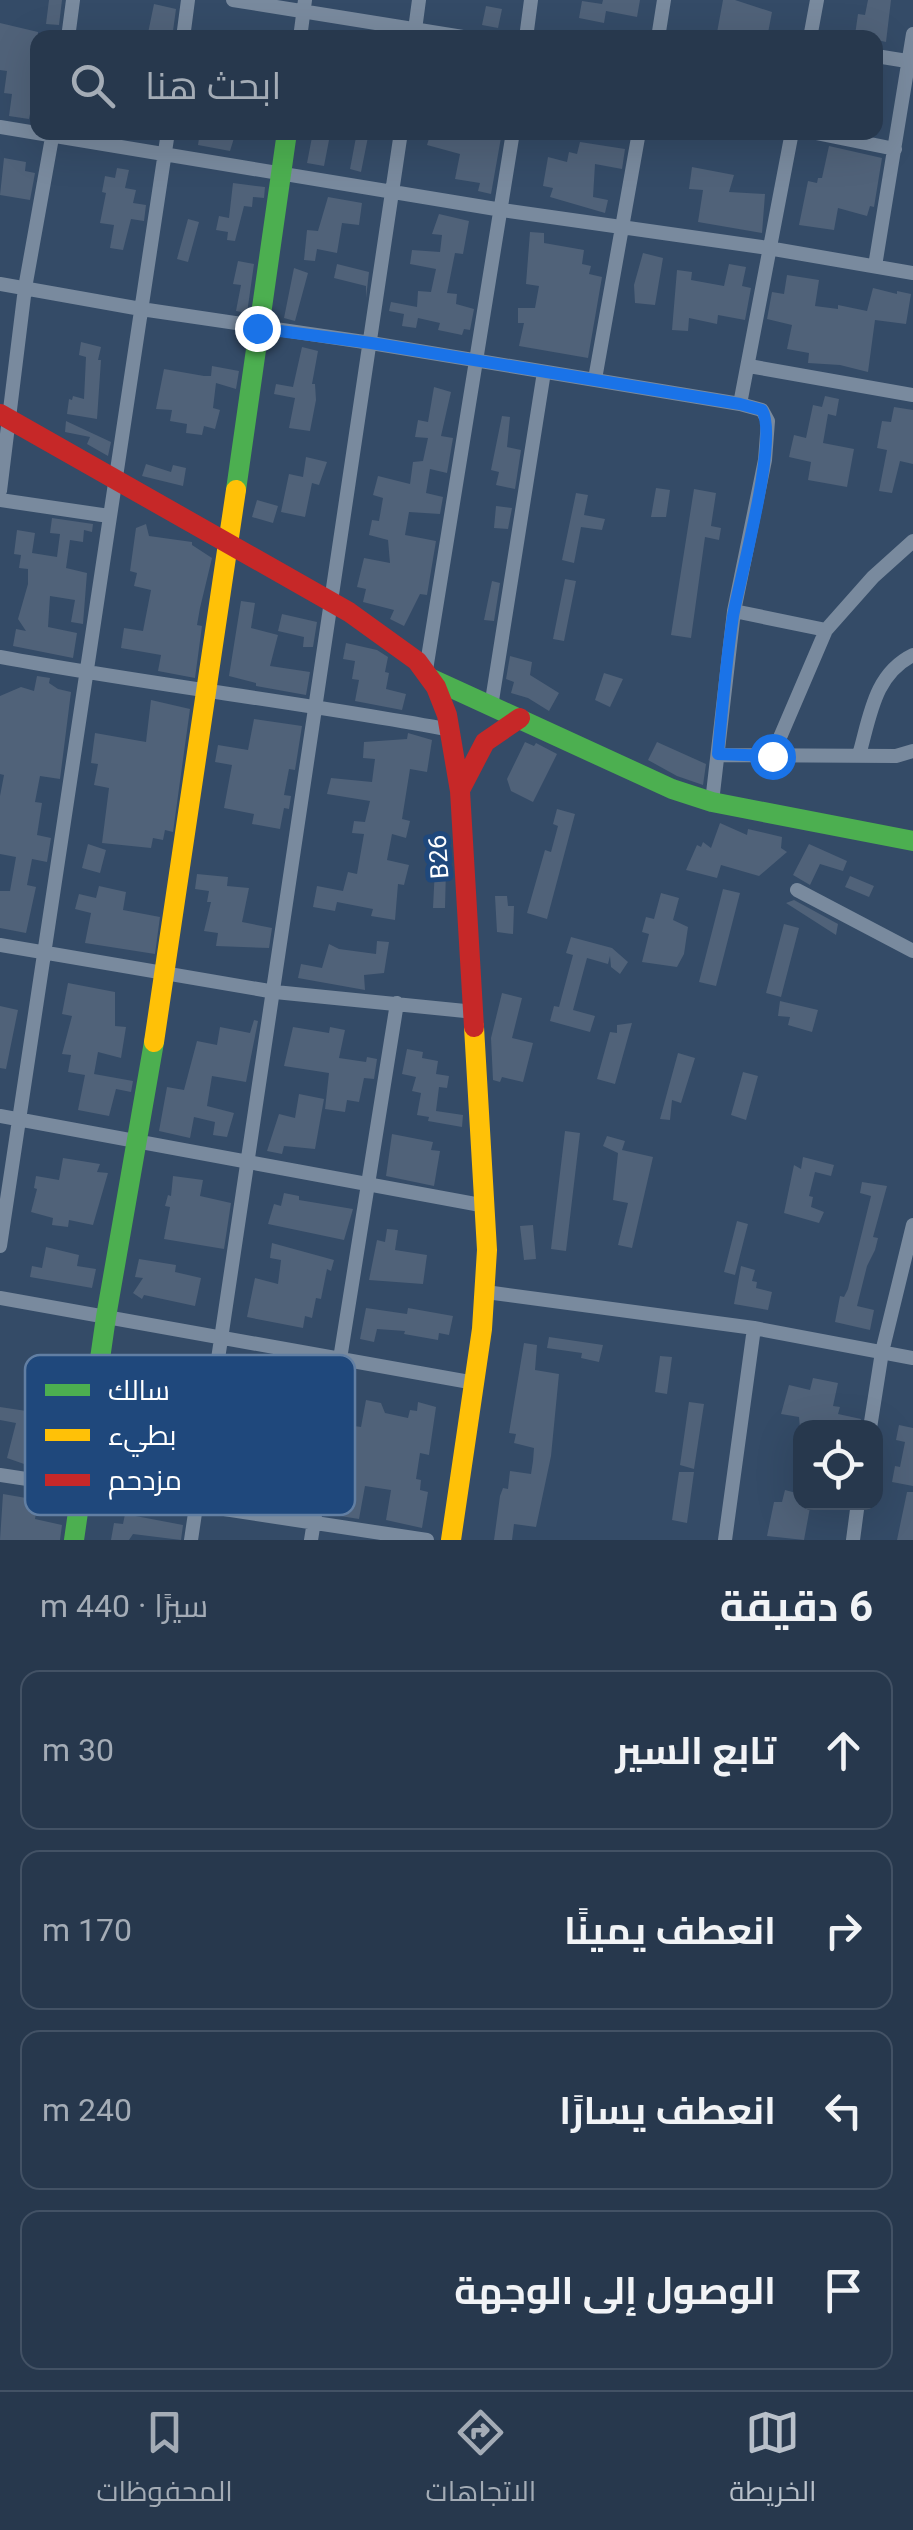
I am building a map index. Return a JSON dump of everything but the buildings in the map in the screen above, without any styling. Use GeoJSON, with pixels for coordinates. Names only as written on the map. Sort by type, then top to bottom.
{"type":"FeatureCollection","features":[{"type":"Feature","properties":{"kind":"main road"},"geometry":{"type":"LineString","coordinates":[[101,1355],[166,975],[285,140]]}},
{"type":"Feature","properties":{"kind":"main road","name":"B26"},"geometry":{"type":"LineString","coordinates":[[4,416],[330,602],[408,652],[429,675],[451,730],[460,791],[486,1206],[486,1292],[451,1540]]}},
{"type":"Feature","properties":{"kind":"main road"},"geometry":{"type":"LineString","coordinates":[[429,675],[672,789],[712,802],[913,841]]}},
{"type":"Feature","properties":{"kind":"main road"},"geometry":{"type":"LineString","coordinates":[[460,791],[485,742],[520,718]]}},
{"type":"Feature","properties":{"kind":"main road"},"geometry":{"type":"LineString","coordinates":[[74,1540],[78,1515]]}},
{"type":"Feature","properties":{"kind":"street"},"geometry":{"type":"LineString","coordinates":[[69,30],[73,0]]}},
{"type":"Feature","properties":{"kind":"street"},"geometry":{"type":"LineString","coordinates":[[183,30],[188,0]]}},
{"type":"Feature","properties":{"kind":"street"},"geometry":{"type":"LineString","coordinates":[[233,0],[304,6],[398,30]]}},
{"type":"Feature","properties":{"kind":"street"},"geometry":{"type":"LineString","coordinates":[[415,30],[419,0]]}},
{"type":"Feature","properties":{"kind":"street"},"geometry":{"type":"LineString","coordinates":[[527,30],[531,0]]}},
{"type":"Feature","properties":{"kind":"street"},"geometry":{"type":"LineString","coordinates":[[659,30],[664,0]]}},
{"type":"Feature","properties":{"kind":"street"},"geometry":{"type":"LineString","coordinates":[[811,30],[817,0]]}},
{"type":"Feature","properties":{"kind":"street"},"geometry":{"type":"LineString","coordinates":[[875,266],[913,34]]}},
{"type":"Feature","properties":{"kind":"street"},"geometry":{"type":"LineString","coordinates":[[883,57],[907,61]]}},
{"type":"Feature","properties":{"kind":"street"},"geometry":{"type":"LineString","coordinates":[[0,127],[30,131]]}},
{"type":"Feature","properties":{"kind":"street"},"geometry":{"type":"LineString","coordinates":[[0,491],[4,416],[52,140]]}},
{"type":"Feature","properties":{"kind":"street"},"geometry":{"type":"LineString","coordinates":[[87,140],[502,210],[913,273]]}},
{"type":"Feature","properties":{"kind":"street"},"geometry":{"type":"LineString","coordinates":[[0,1246],[167,140]]}},
{"type":"Feature","properties":{"kind":"street"},"geometry":{"type":"LineString","coordinates":[[218,1355],[400,140]]}},
{"type":"Feature","properties":{"kind":"street"},"geometry":{"type":"LineString","coordinates":[[429,675],[512,140]]}},
{"type":"Feature","properties":{"kind":"street"},"geometry":{"type":"LineString","coordinates":[[595,379],[638,140]]}},
{"type":"Feature","properties":{"kind":"street"},"geometry":{"type":"LineString","coordinates":[[740,404],[790,140]]}},
{"type":"Feature","properties":{"kind":"street"},"geometry":{"type":"LineString","coordinates":[[853,140],[895,148]]}},
{"type":"Feature","properties":{"kind":"street"},"geometry":{"type":"LineString","coordinates":[[0,284],[140,310],[595,379],[762,410],[768,421],[765,460],[734,612],[712,802]]}},
{"type":"Feature","properties":{"kind":"street"},"geometry":{"type":"LineString","coordinates":[[749,366],[913,394]]}},
{"type":"Feature","properties":{"kind":"street"},"geometry":{"type":"LineString","coordinates":[[491,706],[544,372]]}},
{"type":"Feature","properties":{"kind":"street"},"geometry":{"type":"LineString","coordinates":[[0,500],[109,516]]}},
{"type":"Feature","properties":{"kind":"street"},"geometry":{"type":"LineString","coordinates":[[772,756],[826,630],[873,577],[913,541]]}},
{"type":"Feature","properties":{"kind":"street"},"geometry":{"type":"LineString","coordinates":[[734,612],[826,630]]}},
{"type":"Feature","properties":{"kind":"street"},"geometry":{"type":"LineString","coordinates":[[859,755],[878,686],[902,660],[913,655]]}},
{"type":"Feature","properties":{"kind":"street"},"geometry":{"type":"LineString","coordinates":[[0,657],[87,674],[317,705],[451,730]]}},
{"type":"Feature","properties":{"kind":"street"},"geometry":{"type":"LineString","coordinates":[[718,754],[896,756],[913,751]]}},
{"type":"Feature","properties":{"kind":"street"},"geometry":{"type":"LineString","coordinates":[[797,890],[913,950]]}},
{"type":"Feature","properties":{"kind":"street"},"geometry":{"type":"LineString","coordinates":[[0,945],[275,992],[475,1012]]}},
{"type":"Feature","properties":{"kind":"street"},"geometry":{"type":"LineString","coordinates":[[340,1355],[397,1003]]}},
{"type":"Feature","properties":{"kind":"street"},"geometry":{"type":"LineString","coordinates":[[0,1116],[486,1206]]}},
{"type":"Feature","properties":{"kind":"street"},"geometry":{"type":"LineString","coordinates":[[871,1420],[882,1352],[913,1225]]}},
{"type":"Feature","properties":{"kind":"street"},"geometry":{"type":"LineString","coordinates":[[486,1292],[754,1328],[913,1358]]}},
{"type":"Feature","properties":{"kind":"street"},"geometry":{"type":"LineString","coordinates":[[0,1298],[329,1355]]}},
{"type":"Feature","properties":{"kind":"street"},"geometry":{"type":"LineString","coordinates":[[725,1540],[754,1328]]}},
{"type":"Feature","properties":{"kind":"street"},"geometry":{"type":"LineString","coordinates":[[355,1360],[475,1383]]}},
{"type":"Feature","properties":{"kind":"street"},"geometry":{"type":"LineString","coordinates":[[0,1475],[25,1479]]}},
{"type":"Feature","properties":{"kind":"street"},"geometry":{"type":"LineString","coordinates":[[852,1540],[857,1510]]}},
{"type":"Feature","properties":{"kind":"street"},"geometry":{"type":"LineString","coordinates":[[191,1540],[195,1515]]}},
{"type":"Feature","properties":{"kind":"street"},"geometry":{"type":"LineString","coordinates":[[258,1515],[427,1540]]}},
{"type":"Feature","properties":{"kind":"street"},"geometry":{"type":"LineString","coordinates":[[311,1540],[315,1515]]}},
{"type":"Feature","properties":{"kind":"traffic: fast"},"geometry":{"type":"LineString","coordinates":[[236,490],[286,140]]}},
{"type":"Feature","properties":{"kind":"traffic: fast"},"geometry":{"type":"LineString","coordinates":[[432,679],[672,789],[712,802],[913,841]]}},
{"type":"Feature","properties":{"kind":"traffic: fast"},"geometry":{"type":"LineString","coordinates":[[101,1355],[154,1042]]}},
{"type":"Feature","properties":{"kind":"traffic: fast"},"geometry":{"type":"LineString","coordinates":[[74,1540],[78,1515]]}},
{"type":"Feature","properties":{"kind":"traffic: slow"},"geometry":{"type":"LineString","coordinates":[[154,1042],[236,490]]}},
{"type":"Feature","properties":{"kind":"traffic: slow"},"geometry":{"type":"LineString","coordinates":[[451,1540],[482,1329],[487,1250],[474,1027]]}},
{"type":"Feature","properties":{"kind":"traffic: jam"},"geometry":{"type":"LineString","coordinates":[[0,414],[349,612],[417,661],[436,687],[447,715],[460,791],[474,1027]]}},
{"type":"Feature","properties":{"kind":"traffic: jam"},"geometry":{"type":"LineString","coordinates":[[461,788],[485,742],[520,718]]}},
{"type":"Feature","properties":{"kind":"route"},"geometry":{"type":"LineString","coordinates":[[257,328],[595,379],[762,410],[768,421],[765,460],[734,612],[718,754],[772,756]]}}]}
